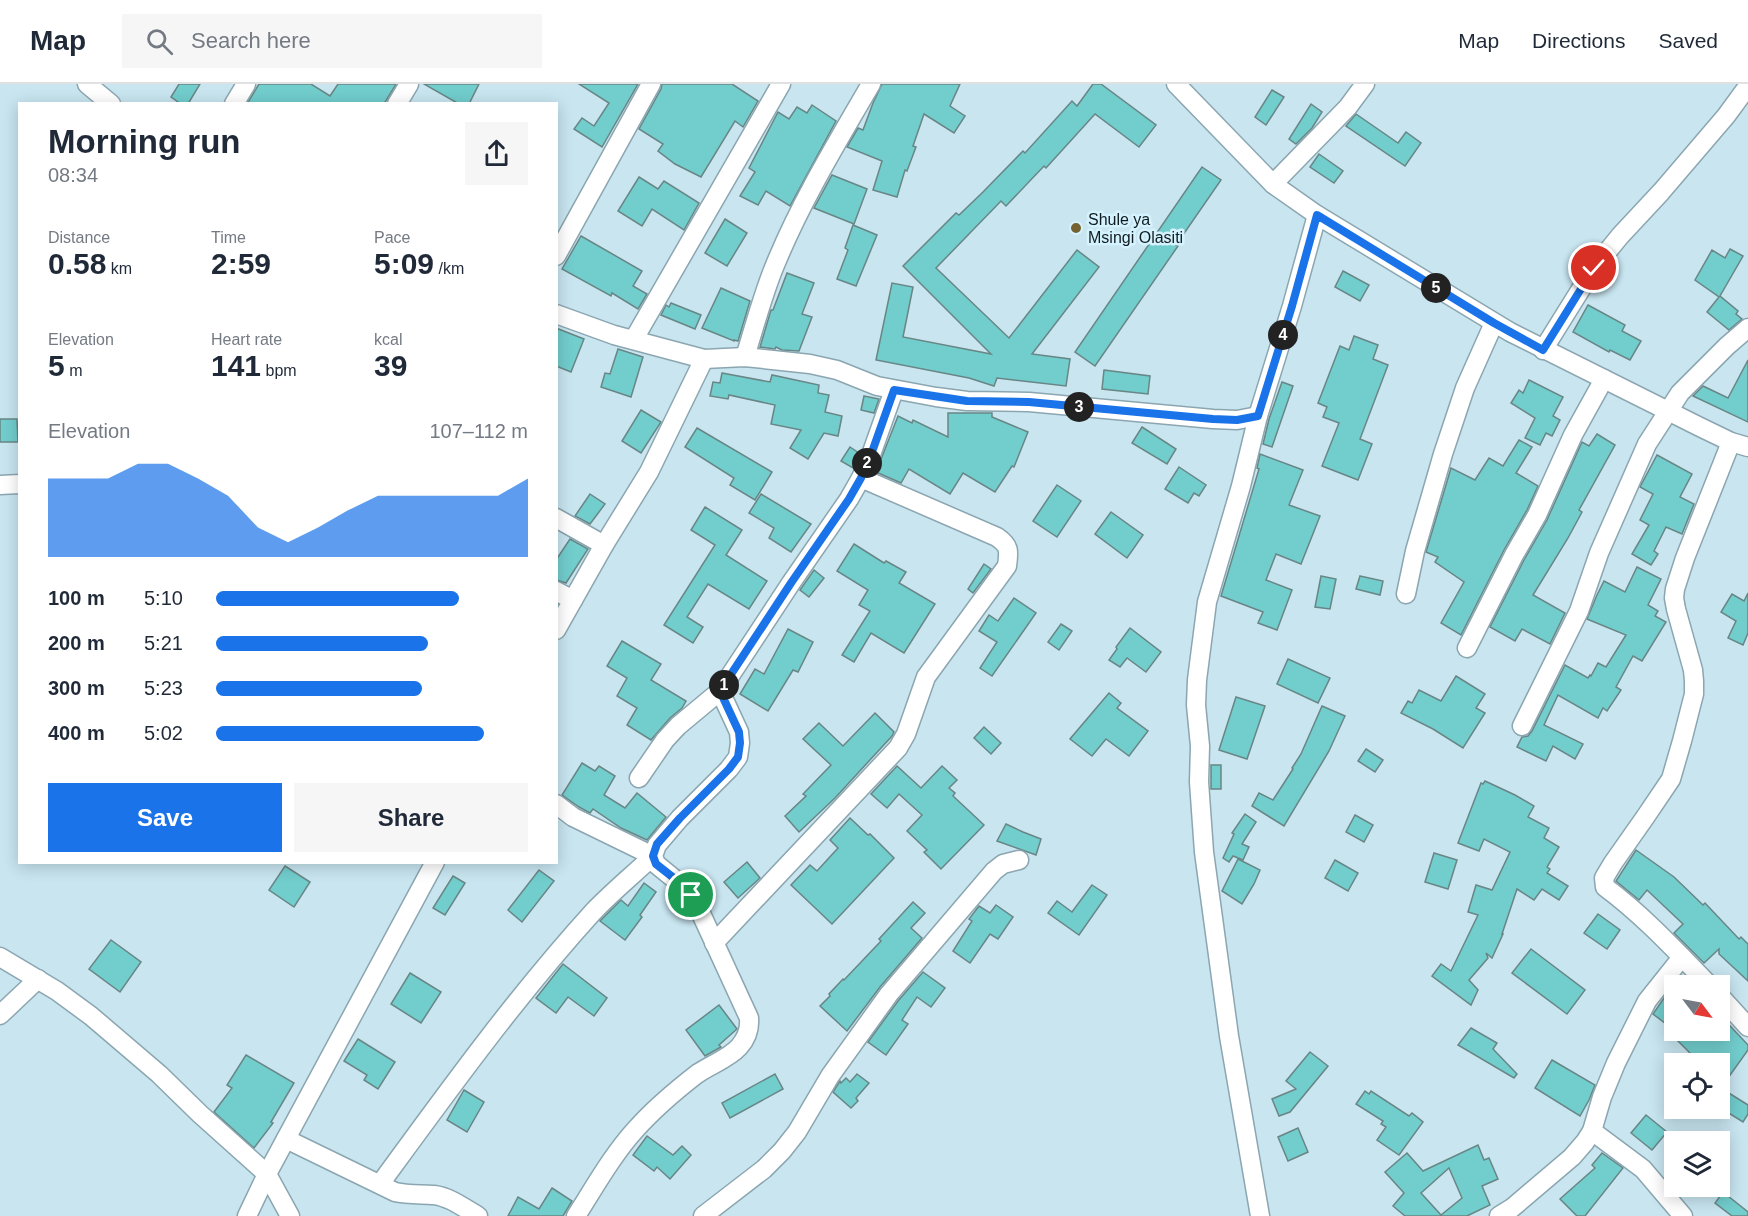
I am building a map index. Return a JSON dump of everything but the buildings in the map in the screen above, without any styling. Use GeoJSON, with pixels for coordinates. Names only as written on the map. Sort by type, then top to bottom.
{"type":"FeatureCollection","features":[{"type":"Feature","properties":{"kind":"street"},"geometry":{"type":"LineString","coordinates":[[87,84],[109,102]]}},
{"type":"Feature","properties":{"kind":"street"},"geometry":{"type":"LineString","coordinates":[[235,102],[246,84]]}},
{"type":"Feature","properties":{"kind":"street"},"geometry":{"type":"LineString","coordinates":[[398,102],[409,84]]}},
{"type":"Feature","properties":{"kind":"street"},"geometry":{"type":"LineString","coordinates":[[558,252],[651,84]]}},
{"type":"Feature","properties":{"kind":"street"},"geometry":{"type":"LineString","coordinates":[[634,339],[781,84]]}},
{"type":"Feature","properties":{"kind":"street"},"geometry":{"type":"LineString","coordinates":[[745,357],[773,270],[785,243],[833,149],[871,84]]}},
{"type":"Feature","properties":{"kind":"street"},"geometry":{"type":"LineString","coordinates":[[1176,84],[1273,184],[1317,215],[1494,323],[1543,350],[1740,445],[1691,541],[1675,589],[1676,609],[1693,670],[1694,694],[1671,779],[1604,878],[1605,887],[1628,904],[1699,975]]}},
{"type":"Feature","properties":{"kind":"street"},"geometry":{"type":"LineString","coordinates":[[1273,184],[1348,107],[1365,84]]}},
{"type":"Feature","properties":{"kind":"street"},"geometry":{"type":"LineString","coordinates":[[1543,350],[1594,268],[1726,116],[1748,86]]}},
{"type":"Feature","properties":{"kind":"street"},"geometry":{"type":"LineString","coordinates":[[1260,1216],[1229,1036],[1204,852],[1196,705],[1208,602],[1258,416],[1317,215]]}},
{"type":"Feature","properties":{"kind":"street"},"geometry":{"type":"LineString","coordinates":[[558,315],[614,335],[704,359],[745,357],[810,364],[837,370],[877,386],[967,401],[1029,402],[1213,419],[1237,420],[1258,416]]}},
{"type":"Feature","properties":{"kind":"street"},"geometry":{"type":"LineString","coordinates":[[1406,594],[1414,551],[1443,454],[1465,388],[1494,323]]}},
{"type":"Feature","properties":{"kind":"street"},"geometry":{"type":"LineString","coordinates":[[1522,726],[1579,610],[1599,552],[1647,444],[1680,393],[1694,377],[1748,328]]}},
{"type":"Feature","properties":{"kind":"street"},"geometry":{"type":"LineString","coordinates":[[558,626],[649,472],[704,359]]}},
{"type":"Feature","properties":{"kind":"street"},"geometry":{"type":"LineString","coordinates":[[1467,648],[1537,515],[1573,435],[1604,379]]}},
{"type":"Feature","properties":{"kind":"street"},"geometry":{"type":"LineString","coordinates":[[639,778],[665,740],[678,726],[720,691],[849,499],[872,452],[894,390]]}},
{"type":"Feature","properties":{"kind":"street"},"geometry":{"type":"LineString","coordinates":[[714,943],[898,748],[906,734],[926,677],[1007,566],[1009,554],[1006,543],[998,537],[861,478]]}},
{"type":"Feature","properties":{"kind":"street"},"geometry":{"type":"LineString","coordinates":[[0,485],[18,484]]}},
{"type":"Feature","properties":{"kind":"street"},"geometry":{"type":"LineString","coordinates":[[558,519],[604,545]]}},
{"type":"Feature","properties":{"kind":"street"},"geometry":{"type":"LineString","coordinates":[[558,592],[573,600]]}},
{"type":"Feature","properties":{"kind":"street"},"geometry":{"type":"LineString","coordinates":[[380,1184],[507,1013],[595,911],[653,856],[657,844],[738,757],[739,732],[720,691]]}},
{"type":"Feature","properties":{"kind":"street"},"geometry":{"type":"LineString","coordinates":[[558,806],[593,828],[653,856],[656,864],[684,886],[698,907],[749,1018],[750,1029],[736,1050],[698,1074],[662,1103],[634,1131],[597,1182],[576,1216]]}},
{"type":"Feature","properties":{"kind":"street"},"geometry":{"type":"LineString","coordinates":[[703,1216],[764,1169],[782,1151],[797,1132],[830,1076],[911,966],[994,871],[1003,864],[1019,860]]}},
{"type":"Feature","properties":{"kind":"street"},"geometry":{"type":"LineString","coordinates":[[247,1216],[267,1174],[434,864]]}},
{"type":"Feature","properties":{"kind":"street"},"geometry":{"type":"LineString","coordinates":[[0,957],[57,991],[159,1074],[267,1174],[290,1216]]}},
{"type":"Feature","properties":{"kind":"street"},"geometry":{"type":"LineString","coordinates":[[1499,1216],[1512,1208],[1572,1157],[1585,1142],[1592,1131],[1602,1097],[1616,1063],[1647,1001],[1682,957]]}},
{"type":"Feature","properties":{"kind":"street"},"geometry":{"type":"LineString","coordinates":[[0,1015],[39,980]]}},
{"type":"Feature","properties":{"kind":"street"},"geometry":{"type":"LineString","coordinates":[[1730,1008],[1748,1028]]}},
{"type":"Feature","properties":{"kind":"street"},"geometry":{"type":"LineString","coordinates":[[1592,1131],[1643,1169],[1683,1216]]}},
{"type":"Feature","properties":{"kind":"street"},"geometry":{"type":"LineString","coordinates":[[286,1139],[395,1192],[444,1198],[478,1216]]}},
{"type":"Feature","properties":{"kind":"place","name":"Shule ya Msingi Olasiti"},"geometry":{"type":"Point","coordinates":[1076,228]}},
{"type":"Feature","properties":{"kind":"route"},"geometry":{"type":"LineString","coordinates":[[691,895],[684,886],[656,864],[653,851],[680,818],[738,757],[739,732],[720,691],[849,499],[872,452],[894,390],[967,401],[1029,402],[1213,419],[1237,420],[1258,416],[1317,215],[1494,323],[1543,350],[1594,268]]}}]}
